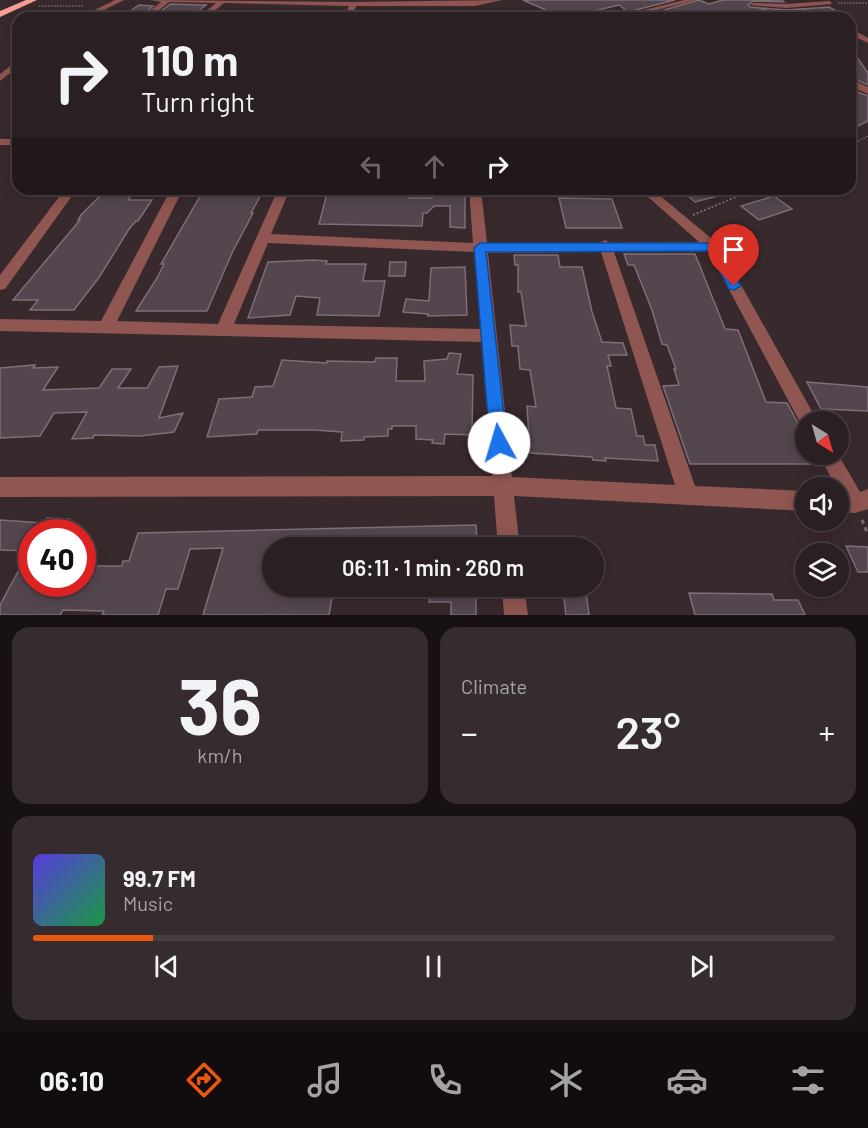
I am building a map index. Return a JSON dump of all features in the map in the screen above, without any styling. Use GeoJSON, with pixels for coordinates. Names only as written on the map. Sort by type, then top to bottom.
{"type":"FeatureCollection","features":[{"type":"Feature","properties":{"kind":"highway"},"geometry":{"type":"LineString","coordinates":[[0,9],[33,0]]}},
{"type":"Feature","properties":{"kind":"highway"},"geometry":{"type":"LineString","coordinates":[[0,14],[20,3]]}},
{"type":"Feature","properties":{"kind":"street"},"geometry":{"type":"LineString","coordinates":[[95,12],[121,0]]}},
{"type":"Feature","properties":{"kind":"street"},"geometry":{"type":"LineString","coordinates":[[153,0],[475,5],[499,0]]}},
{"type":"Feature","properties":{"kind":"street"},"geometry":{"type":"LineString","coordinates":[[153,12],[168,0]]}},
{"type":"Feature","properties":{"kind":"street"},"geometry":{"type":"LineString","coordinates":[[642,12],[693,0]]}},
{"type":"Feature","properties":{"kind":"street"},"geometry":{"type":"LineString","coordinates":[[209,12],[223,1]]}},
{"type":"Feature","properties":{"kind":"street"},"geometry":{"type":"LineString","coordinates":[[750,2],[830,3]]}},
{"type":"Feature","properties":{"kind":"street"},"geometry":{"type":"LineString","coordinates":[[750,2],[764,12]]}},
{"type":"Feature","properties":{"kind":"street"},"geometry":{"type":"LineString","coordinates":[[350,12],[353,4]]}},
{"type":"Feature","properties":{"kind":"street"},"geometry":{"type":"LineString","coordinates":[[0,78],[12,68]]}},
{"type":"Feature","properties":{"kind":"street"},"geometry":{"type":"LineString","coordinates":[[0,285],[67,195]]}},
{"type":"Feature","properties":{"kind":"street"},"geometry":{"type":"LineString","coordinates":[[106,327],[174,195]]}},
{"type":"Feature","properties":{"kind":"street"},"geometry":{"type":"LineString","coordinates":[[223,331],[281,195]]}},
{"type":"Feature","properties":{"kind":"street"},"geometry":{"type":"LineString","coordinates":[[476,195],[508,537]]}},
{"type":"Feature","properties":{"kind":"street"},"geometry":{"type":"LineString","coordinates":[[652,195],[713,247],[803,411]]}},
{"type":"Feature","properties":{"kind":"street"},"geometry":{"type":"LineString","coordinates":[[263,238],[480,248],[605,245],[713,247]]}},
{"type":"Feature","properties":{"kind":"street"},"geometry":{"type":"LineString","coordinates":[[605,245],[688,495]]}},
{"type":"Feature","properties":{"kind":"street"},"geometry":{"type":"LineString","coordinates":[[0,326],[488,336]]}},
{"type":"Feature","properties":{"kind":"street"},"geometry":{"type":"LineString","coordinates":[[834,465],[854,502]]}},
{"type":"Feature","properties":{"kind":"street"},"geometry":{"type":"LineString","coordinates":[[0,487],[503,486],[795,500]]}},
{"type":"Feature","properties":{"kind":"street"},"geometry":{"type":"LineString","coordinates":[[514,597],[516,615]]}},
{"type":"Feature","properties":{"kind":"path"},"geometry":{"type":"LineString","coordinates":[[20,3],[108,6]]}},
{"type":"Feature","properties":{"kind":"path"},"geometry":{"type":"LineString","coordinates":[[830,3],[868,3]]}},
{"type":"Feature","properties":{"kind":"path"},"geometry":{"type":"LineString","coordinates":[[682,220],[741,195]]}},
{"type":"Feature","properties":{"kind":"building"},"geometry":{"type":"Polygon","coordinates":[[[523,0],[675,0],[628,12],[619,5],[589,12],[550,12],[523,0]]]}},
{"type":"Feature","properties":{"kind":"building"},"geometry":{"type":"Polygon","coordinates":[[[699,0],[709,4],[723,0],[781,0],[784,2],[753,1],[748,5],[786,10],[829,7],[838,12],[796,10],[799,12],[768,12],[765,9],[751,12],[657,12],[699,0]]]}},
{"type":"Feature","properties":{"kind":"building"},"geometry":{"type":"Polygon","coordinates":[[[170,4],[206,5],[197,12],[160,12],[170,4]]]}},
{"type":"Feature","properties":{"kind":"building"},"geometry":{"type":"Polygon","coordinates":[[[139,5],[153,6],[146,12],[129,12],[139,5]]]}},
{"type":"Feature","properties":{"kind":"building"},"geometry":{"type":"Polygon","coordinates":[[[856,56],[868,73],[868,85],[856,80],[856,56]]]}},
{"type":"Feature","properties":{"kind":"building"},"geometry":{"type":"Polygon","coordinates":[[[856,91],[868,96],[868,121],[856,127],[856,91]]]}},
{"type":"Feature","properties":{"kind":"building"},"geometry":{"type":"Polygon","coordinates":[[[101,195],[132,195],[128,200],[152,200],[138,221],[129,229],[100,276],[74,310],[30,310],[38,300],[13,300],[80,220],[78,220],[101,195]]]}},
{"type":"Feature","properties":{"kind":"building"},"geometry":{"type":"Polygon","coordinates":[[[201,195],[261,195],[207,311],[136,311],[157,278],[164,264],[161,264],[201,195]]]}},
{"type":"Feature","properties":{"kind":"building"},"geometry":{"type":"Polygon","coordinates":[[[326,195],[409,195],[409,198],[432,198],[432,195],[465,195],[465,228],[450,227],[450,206],[434,206],[427,213],[423,213],[422,226],[319,224],[326,195]]]}},
{"type":"Feature","properties":{"kind":"building"},"geometry":{"type":"Polygon","coordinates":[[[687,195],[722,195],[695,202],[687,195]]]}},
{"type":"Feature","properties":{"kind":"building"},"geometry":{"type":"Polygon","coordinates":[[[774,196],[792,209],[759,220],[741,206],[774,196]]]}},
{"type":"Feature","properties":{"kind":"building"},"geometry":{"type":"Polygon","coordinates":[[[559,198],[612,199],[622,228],[566,228],[559,198]]]}},
{"type":"Feature","properties":{"kind":"building"},"geometry":{"type":"Polygon","coordinates":[[[624,254],[695,254],[725,329],[738,330],[766,402],[787,403],[795,418],[795,464],[690,464],[663,386],[679,385],[674,369],[676,369],[667,345],[662,344],[652,310],[634,265],[628,265],[624,254]]]}},
{"type":"Feature","properties":{"kind":"building"},"geometry":{"type":"Polygon","coordinates":[[[514,255],[558,255],[560,267],[582,267],[592,312],[602,342],[623,343],[627,355],[608,355],[611,366],[607,366],[616,408],[631,409],[637,436],[643,436],[645,445],[655,445],[658,461],[605,458],[606,461],[593,460],[592,457],[530,453],[527,406],[536,407],[530,370],[520,369],[518,346],[512,346],[510,325],[526,326],[521,292],[518,292],[518,265],[515,265],[514,255]]]}},
{"type":"Feature","properties":{"kind":"building"},"geometry":{"type":"Polygon","coordinates":[[[327,261],[326,264],[366,264],[363,281],[385,281],[379,316],[317,315],[320,298],[296,296],[290,315],[248,318],[268,262],[327,261]]]}},
{"type":"Feature","properties":{"kind":"building"},"geometry":{"type":"Polygon","coordinates":[[[390,262],[406,262],[405,276],[389,276],[390,262]]]}},
{"type":"Feature","properties":{"kind":"building"},"geometry":{"type":"Polygon","coordinates":[[[465,267],[467,315],[428,316],[428,314],[403,312],[406,299],[429,301],[431,268],[465,267]]]}},
{"type":"Feature","properties":{"kind":"building"},"geometry":{"type":"Polygon","coordinates":[[[449,353],[461,354],[457,374],[473,375],[472,435],[445,434],[444,444],[432,443],[433,440],[416,439],[416,426],[392,426],[392,429],[388,429],[388,436],[364,437],[364,440],[341,441],[342,432],[314,430],[258,430],[257,434],[207,437],[219,399],[252,397],[255,387],[273,386],[282,360],[327,363],[327,361],[375,362],[376,358],[397,358],[396,381],[425,381],[424,361],[447,359],[449,353]]]}},
{"type":"Feature","properties":{"kind":"building"},"geometry":{"type":"Polygon","coordinates":[[[35,365],[33,368],[58,367],[43,390],[99,388],[112,369],[131,369],[118,388],[147,388],[159,367],[178,366],[159,418],[183,413],[174,432],[140,436],[94,435],[93,438],[72,439],[87,412],[54,413],[40,436],[0,438],[0,368],[35,365]]]}},
{"type":"Feature","properties":{"kind":"building"},"geometry":{"type":"Polygon","coordinates":[[[807,382],[868,387],[868,411],[821,409],[807,382]]]}},
{"type":"Feature","properties":{"kind":"building"},"geometry":{"type":"Polygon","coordinates":[[[0,520],[18,521],[18,551],[0,550],[0,520]]]}},
{"type":"Feature","properties":{"kind":"building"},"geometry":{"type":"Polygon","coordinates":[[[476,525],[477,537],[262,537],[262,597],[332,597],[329,615],[203,615],[223,548],[190,549],[178,589],[166,589],[158,615],[102,615],[104,611],[63,610],[60,615],[0,615],[0,605],[18,571],[18,597],[96,597],[96,566],[122,566],[123,561],[129,561],[138,533],[476,525]]]}},
{"type":"Feature","properties":{"kind":"building"},"geometry":{"type":"Polygon","coordinates":[[[849,546],[868,547],[868,572],[858,572],[849,552],[849,546]]]}},
{"type":"Feature","properties":{"kind":"building"},"geometry":{"type":"Polygon","coordinates":[[[689,593],[772,594],[774,600],[798,600],[805,615],[695,615],[689,593]]]}},
{"type":"Feature","properties":{"kind":"building"},"geometry":{"type":"Polygon","coordinates":[[[429,597],[476,597],[476,615],[451,615],[451,602],[429,602],[429,597]]]}},
{"type":"Feature","properties":{"kind":"building"},"geometry":{"type":"Polygon","coordinates":[[[564,597],[587,597],[589,615],[566,615],[564,597]]]}},
{"type":"Feature","properties":{"kind":"route"},"geometry":{"type":"LineString","coordinates":[[499,443],[480,248],[605,245],[713,247],[734,286]]}}]}
